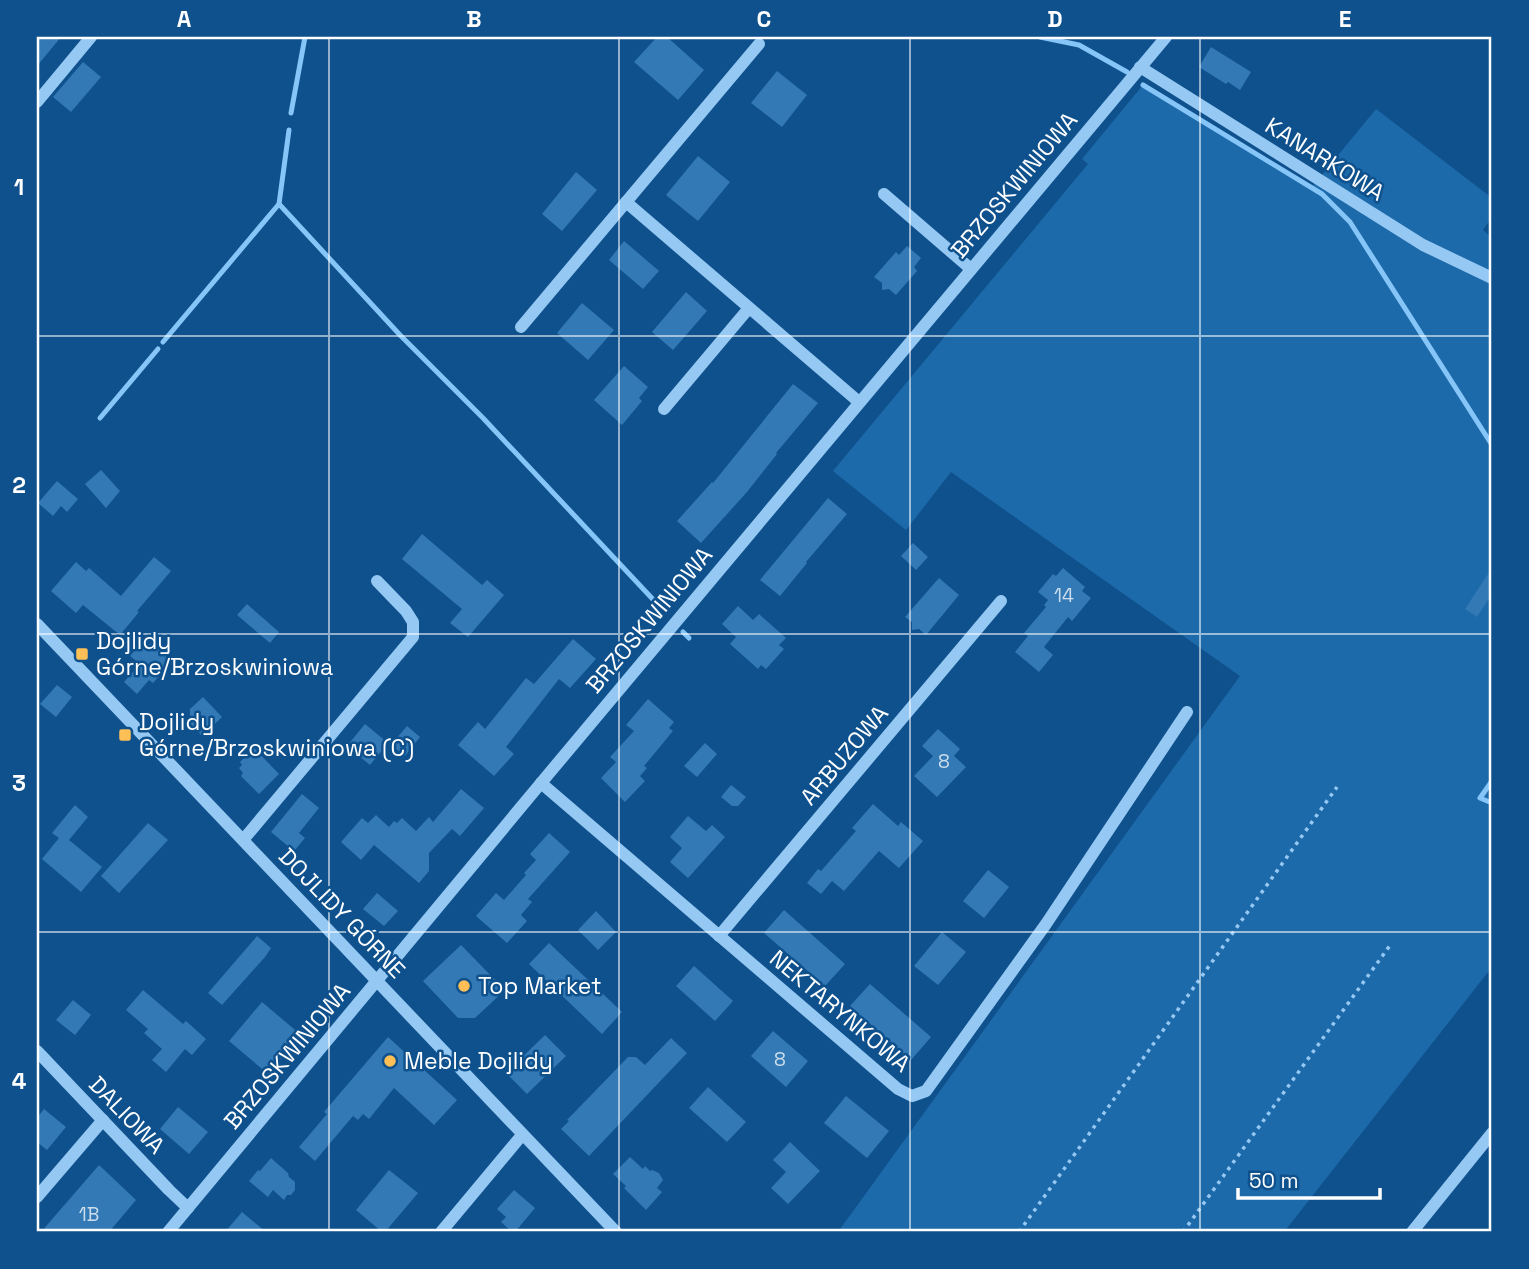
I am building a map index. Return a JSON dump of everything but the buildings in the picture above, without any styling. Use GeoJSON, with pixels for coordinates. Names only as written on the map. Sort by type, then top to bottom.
{"type":"FeatureCollection","features":[{"type":"Feature","properties":{"kind":"street"},"geometry":{"type":"LineString","coordinates":[[37,102],[91,37]]}},
{"type":"Feature","properties":{"kind":"street","name":"BRZOSKWINIOWA"},"geometry":{"type":"LineString","coordinates":[[168,1232],[1166,37]]}},
{"type":"Feature","properties":{"kind":"street"},"geometry":{"type":"LineString","coordinates":[[521,327],[759,44]]}},
{"type":"Feature","properties":{"kind":"street","name":"KANARKOWA"},"geometry":{"type":"LineString","coordinates":[[1140,67],[1423,245],[1492,278]]}},
{"type":"Feature","properties":{"kind":"street"},"geometry":{"type":"LineString","coordinates":[[884,194],[971,269]]}},
{"type":"Feature","properties":{"kind":"street"},"geometry":{"type":"LineString","coordinates":[[626,202],[859,402]]}},
{"type":"Feature","properties":{"kind":"street"},"geometry":{"type":"LineString","coordinates":[[664,408],[749,308]]}},
{"type":"Feature","properties":{"kind":"street"},"geometry":{"type":"LineString","coordinates":[[243,840],[413,637],[413,622],[406,611],[377,582]]}},
{"type":"Feature","properties":{"kind":"street","name":"ARBUZOWA"},"geometry":{"type":"LineString","coordinates":[[719,936],[1001,601]]}},
{"type":"Feature","properties":{"kind":"street","name":"DOJLIDY GÓRNE"},"geometry":{"type":"LineString","coordinates":[[37,624],[616,1232]]}},
{"type":"Feature","properties":{"kind":"street","name":"NEKTARYNKOWA"},"geometry":{"type":"LineString","coordinates":[[541,783],[898,1089],[912,1096],[926,1091],[1046,924],[1187,712]]}},
{"type":"Feature","properties":{"kind":"street","name":"DALIOWA"},"geometry":{"type":"LineString","coordinates":[[37,1051],[188,1208]]}},
{"type":"Feature","properties":{"kind":"street"},"geometry":{"type":"LineString","coordinates":[[37,1198],[103,1120]]}},
{"type":"Feature","properties":{"kind":"street"},"geometry":{"type":"LineString","coordinates":[[1412,1232],[1492,1133]]}},
{"type":"Feature","properties":{"kind":"street"},"geometry":{"type":"LineString","coordinates":[[441,1232],[522,1135]]}},
{"type":"Feature","properties":{"kind":"path"},"geometry":{"type":"LineString","coordinates":[[1019,1232],[1337,787]]}},
{"type":"Feature","properties":{"kind":"path"},"geometry":{"type":"LineString","coordinates":[[1183,1232],[1391,944]]}},
{"type":"Feature","properties":{"kind":"shaded area"},"geometry":{"type":"Polygon","coordinates":[[[1143,85],[1312,187],[1376,109],[1492,198],[1492,217],[1483,230],[1492,238],[1492,967],[1284,1232],[838,1232],[1240,676],[951,472],[906,530],[833,471],[1088,164],[1082,159],[1143,85]]]}},
{"type":"Feature","properties":{"kind":"waterway"},"geometry":{"type":"LineString","coordinates":[[291,113],[305,37]]}},
{"type":"Feature","properties":{"kind":"waterway"},"geometry":{"type":"LineString","coordinates":[[1040,37],[1079,45],[1127,72]]}},
{"type":"Feature","properties":{"kind":"waterway"},"geometry":{"type":"LineString","coordinates":[[1143,85],[1322,194],[1350,222],[1492,445]]}},
{"type":"Feature","properties":{"kind":"waterway"},"geometry":{"type":"LineString","coordinates":[[289,130],[279,204],[662,609]]}},
{"type":"Feature","properties":{"kind":"waterway"},"geometry":{"type":"LineString","coordinates":[[163,342],[279,204]]}},
{"type":"Feature","properties":{"kind":"waterway"},"geometry":{"type":"LineString","coordinates":[[100,418],[158,349]]}},
{"type":"Feature","properties":{"kind":"waterway"},"geometry":{"type":"LineString","coordinates":[[683,632],[689,638]]}},
{"type":"Feature","properties":{"kind":"waterway"},"geometry":{"type":"LineString","coordinates":[[1492,781],[1480,798],[1492,803]]}},
{"type":"Feature","properties":{"kind":"place","name":"Dojlidy Górne/Brzoskwiniowa"},"geometry":{"type":"Point","coordinates":[82,654]}},
{"type":"Feature","properties":{"kind":"place","name":"Dojlidy Górne/Brzoskwiniowa (C)"},"geometry":{"type":"Point","coordinates":[125,735]}},
{"type":"Feature","properties":{"kind":"place","name":"Top Market"},"geometry":{"type":"Point","coordinates":[464,986]}},
{"type":"Feature","properties":{"kind":"place","name":"Meble Dojlidy"},"geometry":{"type":"Point","coordinates":[390,1061]}}]}
